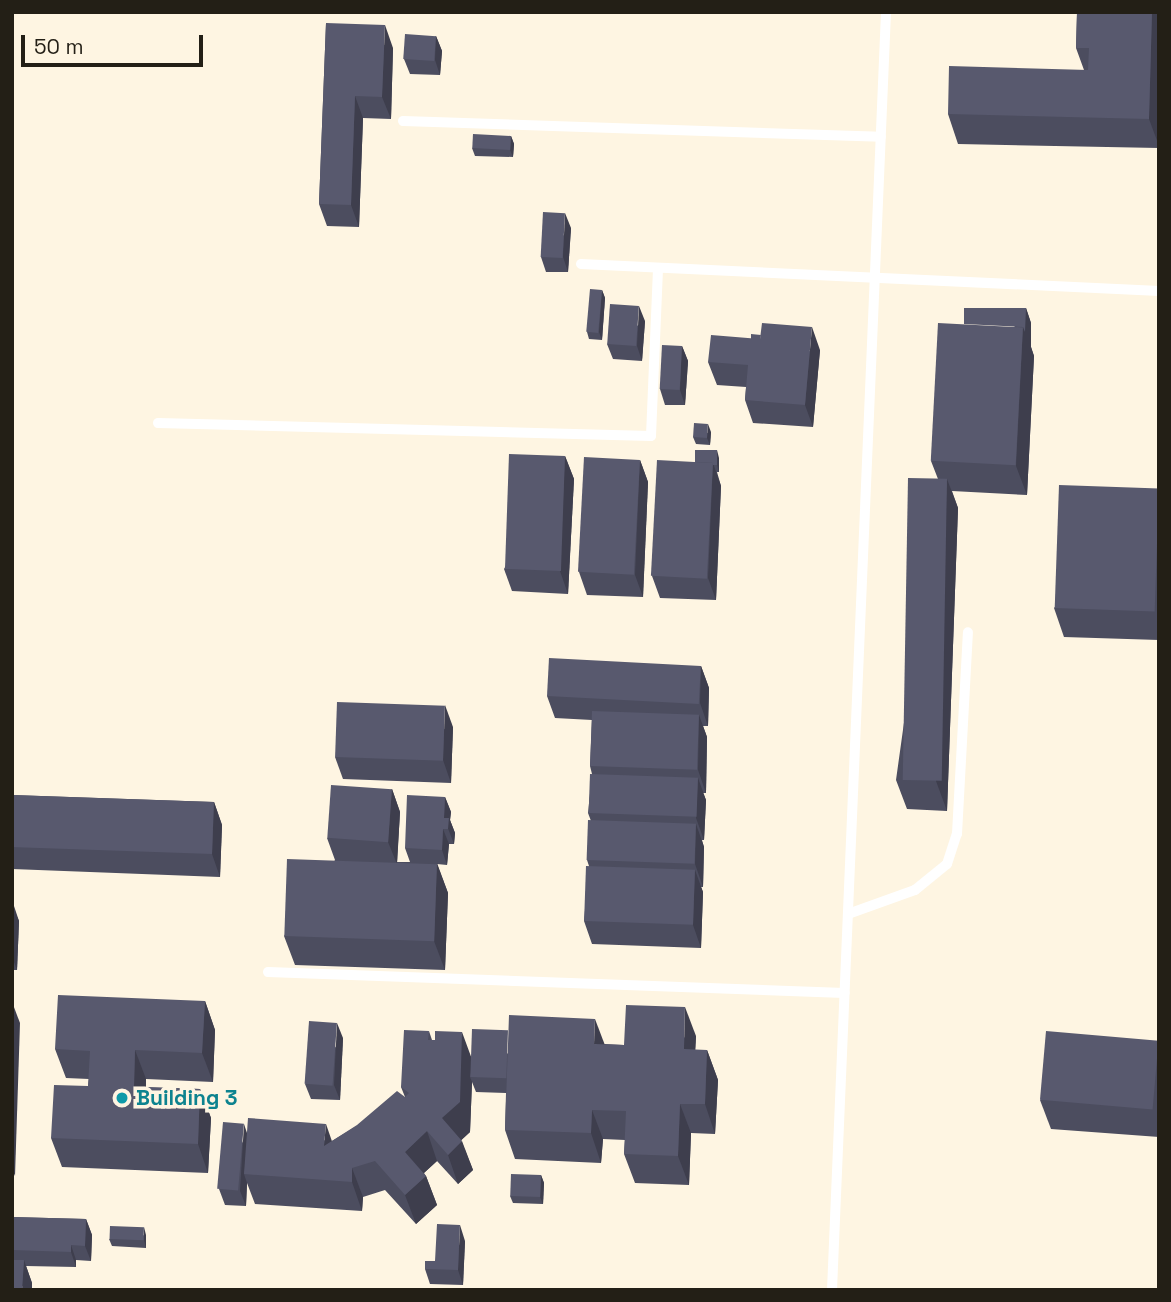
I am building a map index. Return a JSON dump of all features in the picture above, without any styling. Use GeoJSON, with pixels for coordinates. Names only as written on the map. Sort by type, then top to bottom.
{"type":"FeatureCollection","features":[{"type":"Feature","properties":{"kind":"lane"},"geometry":{"type":"LineString","coordinates":[[832,1290],[886,12]]}},
{"type":"Feature","properties":{"kind":"lane"},"geometry":{"type":"LineString","coordinates":[[403,121],[881,137]]}},
{"type":"Feature","properties":{"kind":"lane"},"geometry":{"type":"LineString","coordinates":[[581,264],[1159,291]]}},
{"type":"Feature","properties":{"kind":"lane"},"geometry":{"type":"LineString","coordinates":[[158,423],[651,436],[658,268]]}},
{"type":"Feature","properties":{"kind":"lane"},"geometry":{"type":"LineString","coordinates":[[848,914],[915,890],[947,864],[957,834],[968,632]]}},
{"type":"Feature","properties":{"kind":"lane"},"geometry":{"type":"LineString","coordinates":[[268,972],[845,993]]}},
{"type":"Feature","properties":{"kind":"building"},"geometry":{"type":"Polygon","coordinates":[[[1077,12],[1152,12],[1149,119],[948,114],[949,66],[1088,70],[1089,48],[1076,48],[1077,12]]]}},
{"type":"Feature","properties":{"kind":"building"},"geometry":{"type":"Polygon","coordinates":[[[326,23],[385,25],[382,97],[355,96],[351,205],[319,204],[326,23]]]}},
{"type":"Feature","properties":{"kind":"building"},"geometry":{"type":"Polygon","coordinates":[[[405,34],[436,36],[434,61],[403,59],[405,34]]]}},
{"type":"Feature","properties":{"kind":"building"},"geometry":{"type":"Polygon","coordinates":[[[473,134],[511,136],[510,150],[472,148],[473,134]]]}},
{"type":"Feature","properties":{"kind":"building"},"geometry":{"type":"Polygon","coordinates":[[[543,212],[565,213],[563,258],[541,257],[543,212]]]}},
{"type":"Feature","properties":{"kind":"building"},"geometry":{"type":"Polygon","coordinates":[[[590,289],[602,290],[598,333],[586,332],[590,289]]]}},
{"type":"Feature","properties":{"kind":"building"},"geometry":{"type":"Polygon","coordinates":[[[610,304],[639,306],[636,346],[607,344],[610,304]]]}},
{"type":"Feature","properties":{"kind":"building"},"geometry":{"type":"Polygon","coordinates":[[[964,308],[1026,308],[1025,332],[1023,327],[964,324],[964,308]]]}},
{"type":"Feature","properties":{"kind":"building"},"geometry":{"type":"Polygon","coordinates":[[[762,323],[812,327],[805,405],[745,400],[748,365],[708,362],[711,335],[760,339],[762,323]]]}},
{"type":"Feature","properties":{"kind":"building"},"geometry":{"type":"Polygon","coordinates":[[[938,323],[1023,327],[1016,465],[931,461],[938,323]]]}},
{"type":"Feature","properties":{"kind":"building"},"geometry":{"type":"Polygon","coordinates":[[[751,334],[761,335],[760,339],[751,339],[751,334]]]}},
{"type":"Feature","properties":{"kind":"building"},"geometry":{"type":"Polygon","coordinates":[[[662,345],[682,346],[680,390],[660,389],[662,345]]]}},
{"type":"Feature","properties":{"kind":"building"},"geometry":{"type":"Polygon","coordinates":[[[694,423],[708,424],[707,438],[693,437],[694,423]]]}},
{"type":"Feature","properties":{"kind":"building"},"geometry":{"type":"Polygon","coordinates":[[[695,450],[717,450],[717,465],[695,462],[695,450]]]}},
{"type":"Feature","properties":{"kind":"building"},"geometry":{"type":"Polygon","coordinates":[[[509,454],[565,456],[561,571],[505,569],[509,454]]]}},
{"type":"Feature","properties":{"kind":"building"},"geometry":{"type":"Polygon","coordinates":[[[584,457],[640,460],[634,575],[578,572],[584,457]]]}},
{"type":"Feature","properties":{"kind":"building"},"geometry":{"type":"Polygon","coordinates":[[[657,460],[713,463],[707,579],[651,576],[657,460]]]}},
{"type":"Feature","properties":{"kind":"building"},"geometry":{"type":"Polygon","coordinates":[[[908,478],[947,479],[942,781],[903,780],[908,478]]]}},
{"type":"Feature","properties":{"kind":"building"},"geometry":{"type":"Polygon","coordinates":[[[1059,485],[1159,488],[1155,611],[1055,608],[1059,485]]]}},
{"type":"Feature","properties":{"kind":"building"},"geometry":{"type":"Polygon","coordinates":[[[549,658],[701,666],[699,704],[547,696],[549,658]]]}},
{"type":"Feature","properties":{"kind":"building"},"geometry":{"type":"Polygon","coordinates":[[[337,702],[445,706],[443,761],[335,757],[337,702]]]}},
{"type":"Feature","properties":{"kind":"building"},"geometry":{"type":"Polygon","coordinates":[[[592,711],[699,715],[697,770],[590,766],[592,711]]]}},
{"type":"Feature","properties":{"kind":"building"},"geometry":{"type":"Polygon","coordinates":[[[590,774],[698,778],[697,817],[589,813],[590,774]]]}},
{"type":"Feature","properties":{"kind":"building"},"geometry":{"type":"Polygon","coordinates":[[[331,785],[392,789],[388,842],[327,838],[331,785]]]}},
{"type":"Feature","properties":{"kind":"building"},"geometry":{"type":"Polygon","coordinates":[[[12,795],[214,802],[212,854],[12,847],[12,795]]]}},
{"type":"Feature","properties":{"kind":"building"},"geometry":{"type":"Polygon","coordinates":[[[407,795],[445,797],[444,818],[449,818],[448,829],[443,829],[442,850],[405,848],[407,795]]]}},
{"type":"Feature","properties":{"kind":"building"},"geometry":{"type":"Polygon","coordinates":[[[588,820],[696,824],[695,864],[587,860],[588,820]]]}},
{"type":"Feature","properties":{"kind":"building"},"geometry":{"type":"Polygon","coordinates":[[[287,859],[437,864],[434,941],[284,936],[287,859]]]}},
{"type":"Feature","properties":{"kind":"building"},"geometry":{"type":"Polygon","coordinates":[[[586,866],[695,870],[693,925],[584,921],[586,866]]]}},
{"type":"Feature","properties":{"kind":"building"},"geometry":{"type":"Polygon","coordinates":[[[58,995],[205,1001],[202,1053],[135,1050],[134,1087],[200,1089],[198,1144],[51,1138],[54,1085],[88,1086],[90,1051],[55,1049],[58,995]]]}},
{"type":"Feature","properties":{"kind":"building"},"geometry":{"type":"Polygon","coordinates":[[[626,1005],[685,1007],[684,1049],[707,1050],[705,1104],[680,1104],[678,1156],[624,1154],[626,1111],[592,1110],[591,1133],[505,1130],[509,1015],[595,1019],[594,1044],[624,1045],[626,1005]]]}},
{"type":"Feature","properties":{"kind":"building"},"geometry":{"type":"Polygon","coordinates":[[[309,1021],[337,1023],[333,1086],[305,1084],[309,1021]]]}},
{"type":"Feature","properties":{"kind":"building"},"geometry":{"type":"Polygon","coordinates":[[[472,1029],[508,1030],[506,1078],[470,1077],[472,1029]]]}},
{"type":"Feature","properties":{"kind":"building"},"geometry":{"type":"Polygon","coordinates":[[[404,1030],[429,1031],[428,1040],[435,1040],[435,1031],[462,1032],[460,1102],[442,1118],[462,1141],[448,1155],[427,1131],[405,1152],[426,1176],[405,1195],[375,1161],[352,1168],[352,1182],[244,1174],[248,1118],[326,1124],[324,1146],[357,1125],[397,1091],[405,1097],[409,1093],[401,1087],[404,1030]]]}},
{"type":"Feature","properties":{"kind":"building"},"geometry":{"type":"Polygon","coordinates":[[[1046,1031],[1159,1041],[1153,1110],[1040,1100],[1046,1031]]]}},
{"type":"Feature","properties":{"kind":"building"},"geometry":{"type":"Polygon","coordinates":[[[223,1122],[244,1124],[238,1191],[217,1189],[223,1122]]]}},
{"type":"Feature","properties":{"kind":"building"},"geometry":{"type":"Polygon","coordinates":[[[511,1174],[541,1175],[540,1197],[510,1196],[511,1174]]]}},
{"type":"Feature","properties":{"kind":"building"},"geometry":{"type":"Polygon","coordinates":[[[12,1217],[86,1219],[85,1246],[71,1245],[71,1252],[12,1250],[12,1217]]]}},
{"type":"Feature","properties":{"kind":"building"},"geometry":{"type":"Polygon","coordinates":[[[437,1224],[460,1225],[458,1270],[425,1269],[425,1261],[435,1261],[437,1224]]]}},
{"type":"Feature","properties":{"kind":"building"},"geometry":{"type":"Polygon","coordinates":[[[110,1226],[144,1227],[144,1240],[110,1239],[110,1226]]]}},
{"type":"Feature","properties":{"kind":"building"},"geometry":{"type":"Polygon","coordinates":[[[12,1260],[24,1260],[22,1290],[12,1290],[12,1260]]]}},
{"type":"Feature","properties":{"kind":"place","name":"Building 3"},"geometry":{"type":"Point","coordinates":[122,1098]}}]}
